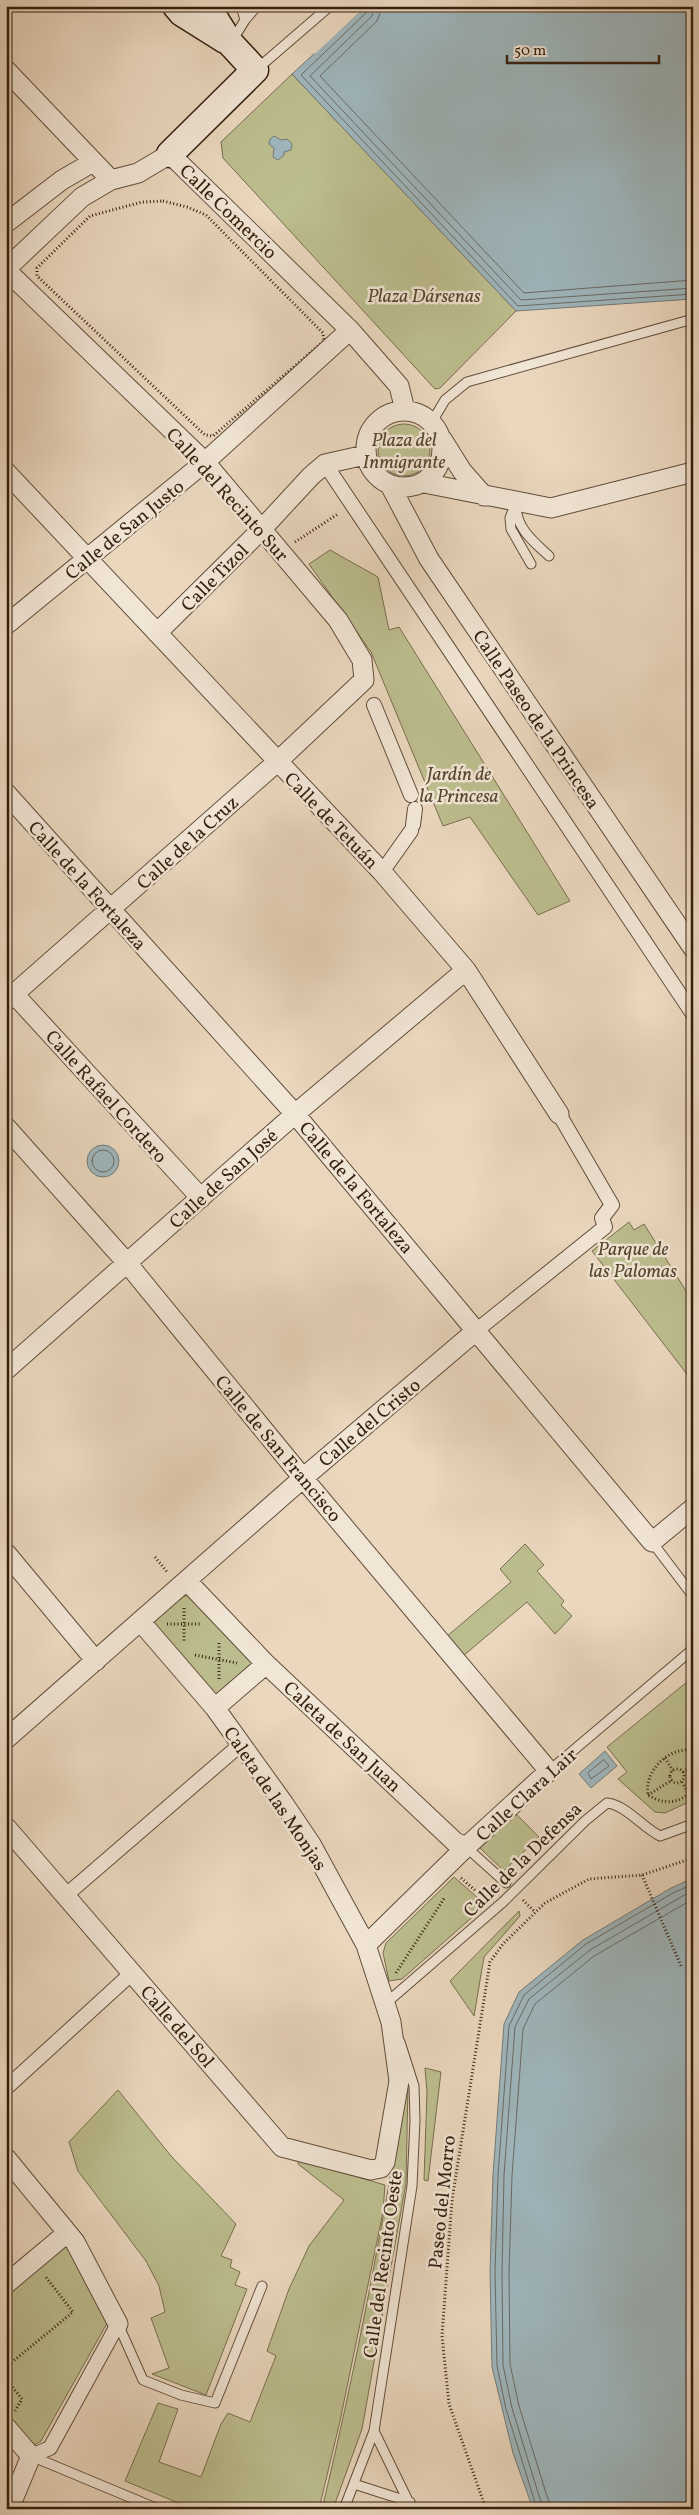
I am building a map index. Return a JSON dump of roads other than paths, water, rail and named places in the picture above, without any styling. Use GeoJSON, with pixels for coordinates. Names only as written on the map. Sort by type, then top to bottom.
{"type":"FeatureCollection","features":[{"type":"Feature","properties":{"kind":"main road"},"geometry":{"type":"LineString","coordinates":[[176,6],[182,13],[230,43]]}},
{"type":"Feature","properties":{"kind":"main road"},"geometry":{"type":"LineString","coordinates":[[170,154],[255,70],[230,43],[207,6]]}},
{"type":"Feature","properties":{"kind":"street"},"geometry":{"type":"LineString","coordinates":[[6,70],[110,180]]}},
{"type":"Feature","properties":{"kind":"street","name":"Calle Comercio"},"geometry":{"type":"LineString","coordinates":[[6,270],[82,197],[110,180],[138,172],[170,154],[350,330],[399,386],[405,410]]}},
{"type":"Feature","properties":{"kind":"street"},"geometry":{"type":"LineString","coordinates":[[6,223],[62,180],[93,162]]}},
{"type":"Feature","properties":{"kind":"street","name":"Calle del Recinto Sur"},"geometry":{"type":"LineString","coordinates":[[6,270],[205,462],[338,620],[362,660],[364,680],[411,795]]}},
{"type":"Feature","properties":{"kind":"street","name":"Calle de San Justo"},"geometry":{"type":"LineString","coordinates":[[6,625],[205,462],[350,330]]}},
{"type":"Feature","properties":{"kind":"street"},"geometry":{"type":"LineString","coordinates":[[436,430],[443,450],[440,463],[434,474],[424,483],[413,487],[401,488],[390,485],[379,478],[365,455],[371,430],[379,420],[390,413],[405,410],[424,416],[436,430],[462,471],[484,496]]}},
{"type":"Feature","properties":{"kind":"street","name":"Calle Tizol"},"geometry":{"type":"LineString","coordinates":[[157,633],[261,530],[310,476],[325,464],[365,455]]}},
{"type":"Feature","properties":{"kind":"street"},"geometry":{"type":"LineString","coordinates":[[325,464],[693,1014]]}},
{"type":"Feature","properties":{"kind":"street","name":"Calle de Tetuán"},"geometry":{"type":"LineString","coordinates":[[6,472],[382,872],[466,970],[559,1114],[612,1205]]}},
{"type":"Feature","properties":{"kind":"street"},"geometry":{"type":"LineString","coordinates":[[424,483],[516,503],[551,508],[693,472]]}},
{"type":"Feature","properties":{"kind":"street","name":"Calle Paseo de la Princesa"},"geometry":{"type":"LineString","coordinates":[[390,485],[429,559],[693,948]]}},
{"type":"Feature","properties":{"kind":"street","name":"Calle de la Cruz"},"geometry":{"type":"LineString","coordinates":[[10,998],[277,762],[364,680]]}},
{"type":"Feature","properties":{"kind":"street","name":"Calle de la Fortaleza"},"geometry":{"type":"LineString","coordinates":[[6,793],[295,1114],[652,1542]]}},
{"type":"Feature","properties":{"kind":"street"},"geometry":{"type":"LineString","coordinates":[[382,872],[412,828],[415,809]]}},
{"type":"Feature","properties":{"kind":"street","name":"Calle de San José"},"geometry":{"type":"LineString","coordinates":[[6,1370],[295,1114],[466,970]]}},
{"type":"Feature","properties":{"kind":"street","name":"Calle Rafael Cordero"},"geometry":{"type":"LineString","coordinates":[[10,998],[201,1198]]}},
{"type":"Feature","properties":{"kind":"street","name":"Calle de San Francisco"},"geometry":{"type":"LineString","coordinates":[[6,1127],[127,1262],[303,1478],[549,1771]]}},
{"type":"Feature","properties":{"kind":"street","name":"Calle del Cristo"},"geometry":{"type":"LineString","coordinates":[[6,1739],[303,1478],[477,1330],[605,1227],[602,1218],[612,1205]]}},
{"type":"Feature","properties":{"kind":"street"},"geometry":{"type":"LineString","coordinates":[[652,1542],[693,1508]]}},
{"type":"Feature","properties":{"kind":"street"},"geometry":{"type":"LineString","coordinates":[[6,1554],[96,1661]]}},
{"type":"Feature","properties":{"kind":"street","name":"Caleta de San Juan"},"geometry":{"type":"LineString","coordinates":[[187,1581],[266,1664],[455,1842],[466,1847]]}},
{"type":"Feature","properties":{"kind":"street","name":"Caleta de las Monjas"},"geometry":{"type":"LineString","coordinates":[[140,1621],[215,1708],[311,1844],[366,1945],[391,2007],[399,2081],[385,2162],[382,2168]]}},
{"type":"Feature","properties":{"kind":"street","name":"Caleta de las Monjas"},"geometry":{"type":"LineString","coordinates":[[215,1708],[266,1664]]}},
{"type":"Feature","properties":{"kind":"street"},"geometry":{"type":"LineString","coordinates":[[65,1896],[240,1745]]}},
{"type":"Feature","properties":{"kind":"street","name":"Calle Clara Lair"},"geometry":{"type":"LineString","coordinates":[[366,1945],[466,1847],[549,1771]]}},
{"type":"Feature","properties":{"kind":"street","name":"Calle del Sol"},"geometry":{"type":"LineString","coordinates":[[6,1827],[282,2147],[372,2170],[382,2168]]}},
{"type":"Feature","properties":{"kind":"street"},"geometry":{"type":"LineString","coordinates":[[6,2088],[132,1972]]}},
{"type":"Feature","properties":{"kind":"street"},"geometry":{"type":"LineString","coordinates":[[6,2158],[74,2242],[118,2324],[50,2448],[31,2456],[9,2509]]}},
{"type":"Feature","properties":{"kind":"street"},"geometry":{"type":"LineString","coordinates":[[6,2284],[67,2233]]}},
{"type":"Feature","properties":{"kind":"street"},"geometry":{"type":"LineString","coordinates":[[6,2427],[31,2456]]}},
{"type":"Feature","properties":{"kind":"lane"},"geometry":{"type":"LineString","coordinates":[[241,6],[245,20]]}},
{"type":"Feature","properties":{"kind":"lane"},"geometry":{"type":"LineString","coordinates":[[230,43],[257,6]]}},
{"type":"Feature","properties":{"kind":"lane"},"geometry":{"type":"LineString","coordinates":[[255,70],[330,6]]}},
{"type":"Feature","properties":{"kind":"lane"},"geometry":{"type":"LineString","coordinates":[[436,430],[444,400],[466,382],[693,319]]}},
{"type":"Feature","properties":{"kind":"lane"},"geometry":{"type":"LineString","coordinates":[[516,503],[516,516],[523,529],[549,556]]}},
{"type":"Feature","properties":{"kind":"lane"},"geometry":{"type":"LineString","coordinates":[[516,503],[510,518],[511,529],[531,564]]}},
{"type":"Feature","properties":{"kind":"lane","name":"Calle de la Fortaleza"},"geometry":{"type":"LineString","coordinates":[[652,1542],[693,1596]]}},
{"type":"Feature","properties":{"kind":"lane","name":"Calle Clara Lair"},"geometry":{"type":"LineString","coordinates":[[549,1771],[693,1649]]}},
{"type":"Feature","properties":{"kind":"lane","name":"Calle de la Defensa"},"geometry":{"type":"LineString","coordinates":[[391,2007],[585,1821],[607,1803],[616,1804],[647,1829],[660,1836],[693,1824]]}},
{"type":"Feature","properties":{"kind":"lane","name":"Caleta de San Juan"},"geometry":{"type":"LineString","coordinates":[[466,1847],[506,1883]]}},
{"type":"Feature","properties":{"kind":"lane","name":"Calle del Recinto Oeste"},"geometry":{"type":"LineString","coordinates":[[344,2509],[374,2431],[412,2186],[416,2120],[414,2086],[391,2007]]}},
{"type":"Feature","properties":{"kind":"lane"},"geometry":{"type":"LineString","coordinates":[[118,2324],[143,2380],[181,2394],[215,2403],[262,2286]]}},
{"type":"Feature","properties":{"kind":"lane"},"geometry":{"type":"LineString","coordinates":[[374,2431],[411,2505]]}},
{"type":"Feature","properties":{"kind":"lane"},"geometry":{"type":"LineString","coordinates":[[31,2456],[158,2509]]}},
{"type":"Feature","properties":{"kind":"lane"},"geometry":{"type":"LineString","coordinates":[[354,2484],[411,2505]]}},
{"type":"Feature","properties":{"kind":"water"},"geometry":{"type":"Polygon","coordinates":[[[366,6],[693,6],[693,299],[516,311],[292,74],[366,6]]]}},
{"type":"Feature","properties":{"kind":"water"},"geometry":{"type":"Polygon","coordinates":[[[274,136],[281,140],[287,139],[292,144],[291,150],[284,152],[284,155],[278,160],[273,157],[274,148],[269,144],[270,139],[274,136]]]}},
{"type":"Feature","properties":{"kind":"water"},"geometry":{"type":"Polygon","coordinates":[[[103,1145],[109,1146],[114,1150],[118,1155],[118,1167],[114,1172],[109,1176],[103,1177],[97,1176],[92,1172],[88,1167],[87,1161],[88,1155],[92,1150],[97,1146],[103,1145]]]}},
{"type":"Feature","properties":{"kind":"water"},"geometry":{"type":"Polygon","coordinates":[[[605,1751],[617,1766],[591,1788],[579,1774],[605,1751]]]}},
{"type":"Feature","properties":{"kind":"water"},"geometry":{"type":"Polygon","coordinates":[[[693,1878],[693,2509],[533,2509],[513,2453],[492,2367],[490,2272],[493,2175],[504,2024],[519,1992],[583,1940],[671,1888],[693,1878]]]}},
{"type":"Feature","properties":{"kind":"park label","name":"Plaza Dársenas"},"geometry":{"type":"Point","coordinates":[424,295]}},
{"type":"Feature","properties":{"kind":"park label","name":"Plaza del Inmigrante"},"geometry":{"type":"Point","coordinates":[404,450]}},
{"type":"Feature","properties":{"kind":"park label","name":"Jardín de la Princesa"},"geometry":{"type":"Point","coordinates":[459,784]}},
{"type":"Feature","properties":{"kind":"park label","name":"Parque de las Palomas"},"geometry":{"type":"Point","coordinates":[633,1259]}}]}
